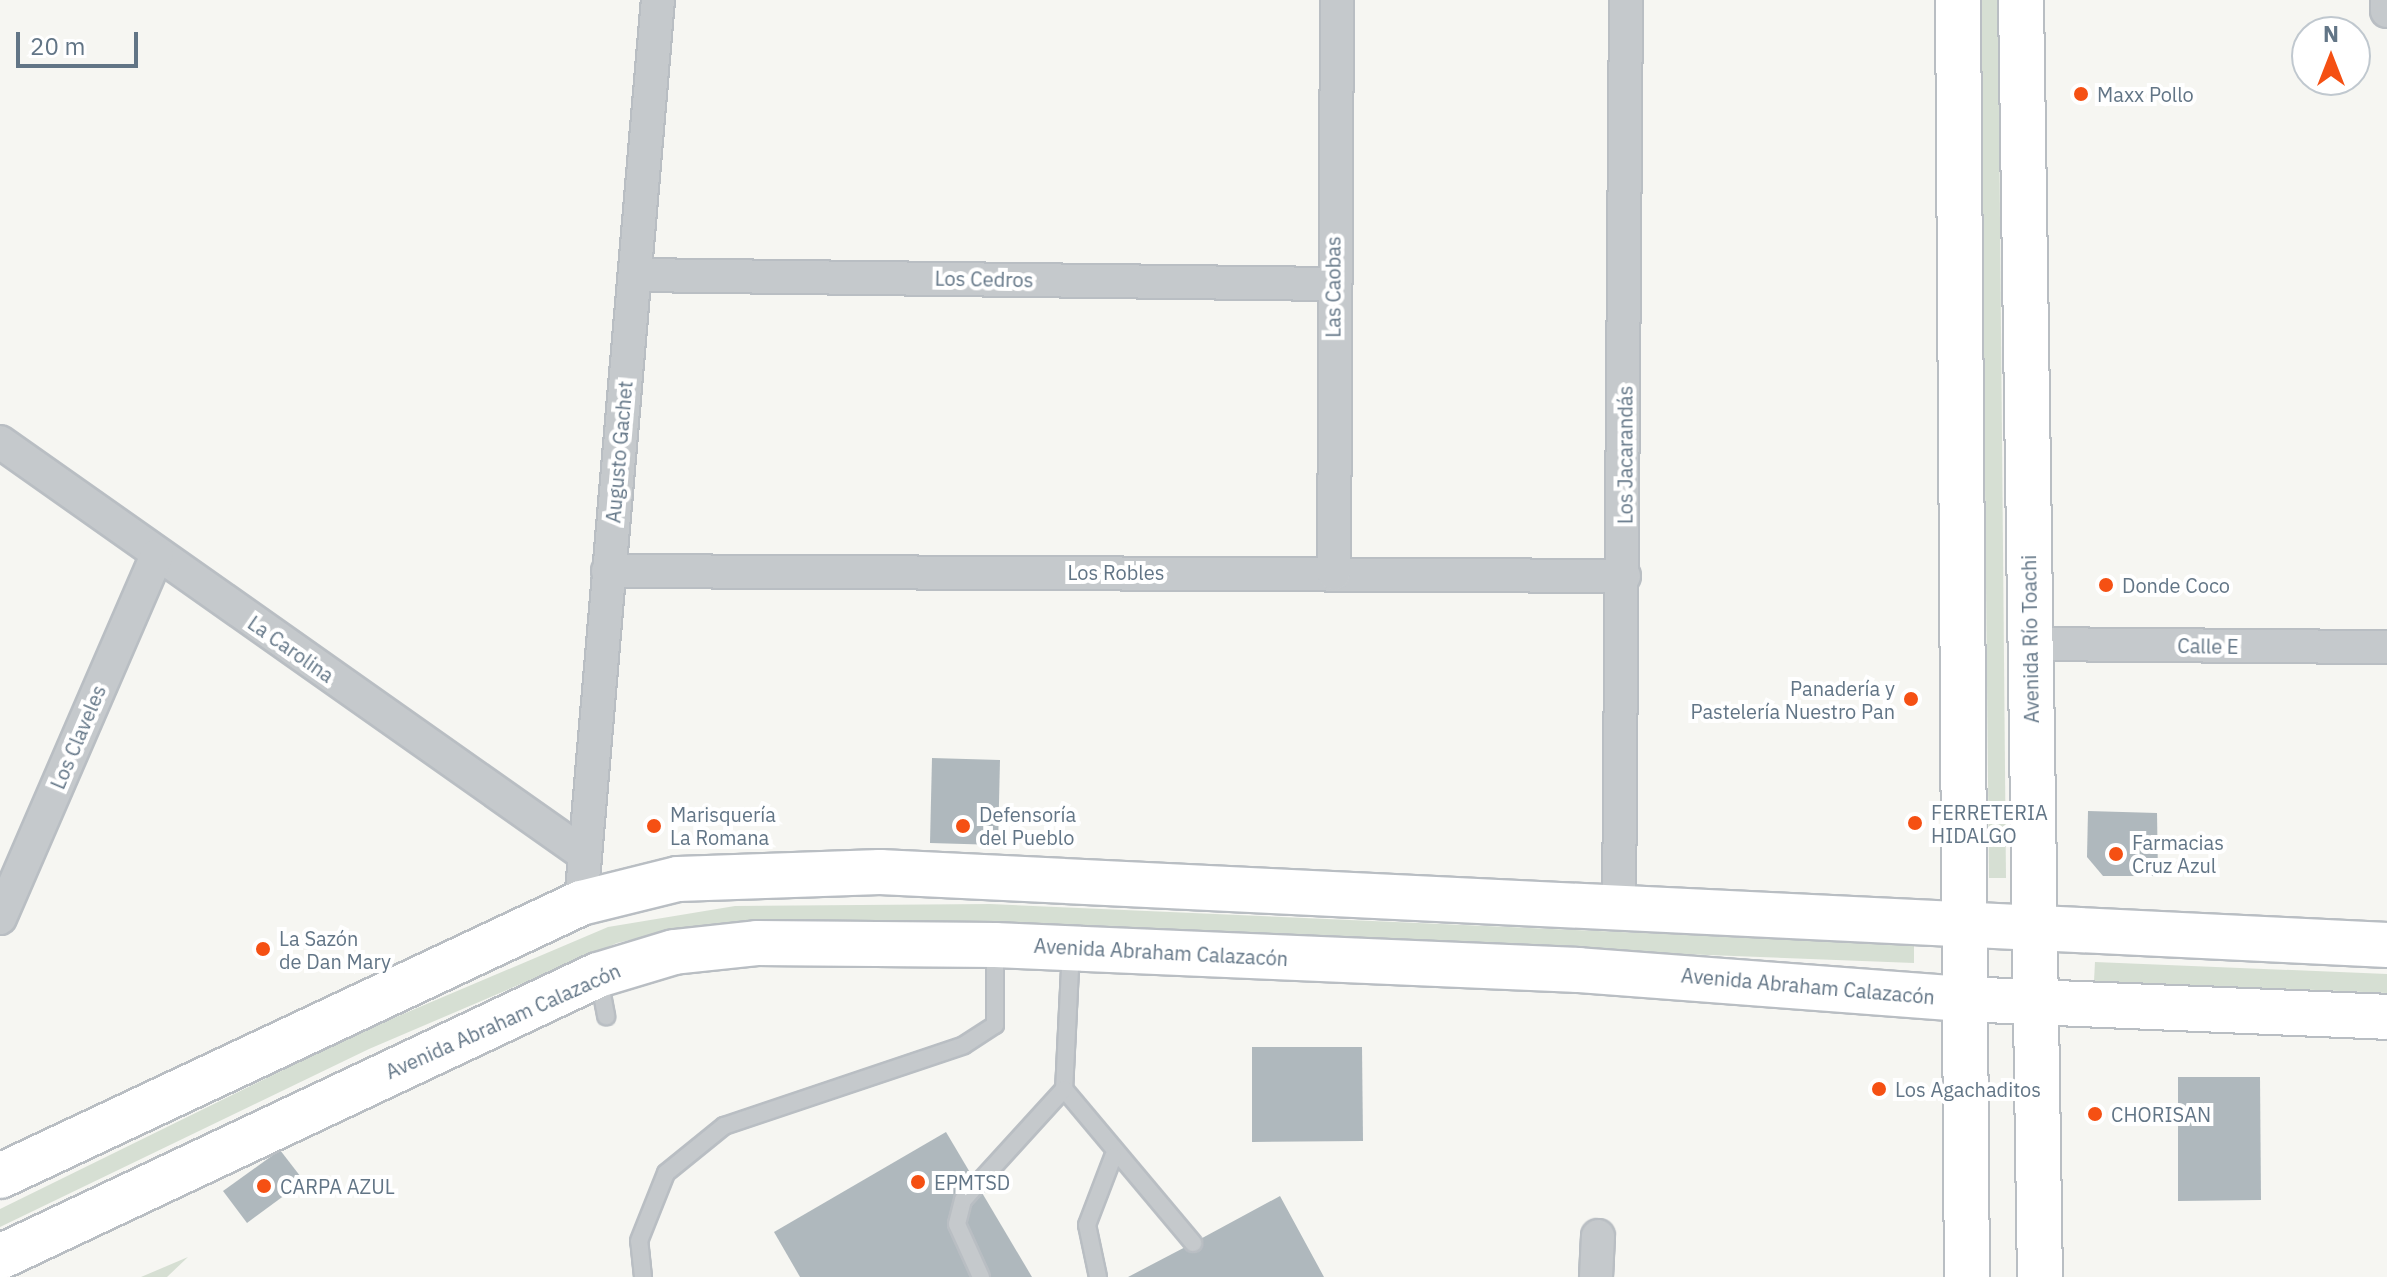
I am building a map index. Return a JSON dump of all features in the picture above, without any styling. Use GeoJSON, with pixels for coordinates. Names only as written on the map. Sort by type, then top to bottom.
{"type":"FeatureCollection","features":[{"type":"Feature","properties":{"kind":"main road"},"geometry":{"type":"LineString","coordinates":[[1958,0],[1960,926],[1967,1277]]}},
{"type":"Feature","properties":{"kind":"main road","name":"Avenida Río Toachi"},"geometry":{"type":"LineString","coordinates":[[2021,0],[2040,1277]]}},
{"type":"Feature","properties":{"kind":"main road"},"geometry":{"type":"LineString","coordinates":[[0,1176],[581,903],[678,879],[880,872],[2387,945]]}},
{"type":"Feature","properties":{"kind":"main road","name":"Avenida Abraham Calazacón"},"geometry":{"type":"LineString","coordinates":[[0,1257],[602,996],[674,952],[757,943],[1071,948],[1764,980],[1961,999],[2387,1017]]}},
{"type":"Feature","properties":{"kind":"street","name":"Augusto Gachet"},"geometry":{"type":"LineString","coordinates":[[581,903],[658,0]]}},
{"type":"Feature","properties":{"kind":"street","name":"Las Caobas"},"geometry":{"type":"LineString","coordinates":[[1334,574],[1332,284],[1337,0]]}},
{"type":"Feature","properties":{"kind":"street","name":"Los Jacarandás"},"geometry":{"type":"LineString","coordinates":[[1619,910],[1624,576],[1626,0]]}},
{"type":"Feature","properties":{"kind":"street"},"geometry":{"type":"LineString","coordinates":[[2387,0],[2387,11]]}},
{"type":"Feature","properties":{"kind":"street","name":"Los Cedros"},"geometry":{"type":"LineString","coordinates":[[635,275],[1332,284]]}},
{"type":"Feature","properties":{"kind":"street","name":"La Carolina"},"geometry":{"type":"LineString","coordinates":[[0,442],[584,854]]}},
{"type":"Feature","properties":{"kind":"street","name":"Los Claveles"},"geometry":{"type":"LineString","coordinates":[[0,918],[157,555]]}},
{"type":"Feature","properties":{"kind":"street","name":"Los Robles"},"geometry":{"type":"LineString","coordinates":[[608,571],[1624,576]]}},
{"type":"Feature","properties":{"kind":"street","name":"Calle E"},"geometry":{"type":"LineString","coordinates":[[2030,644],[2387,647]]}},
{"type":"Feature","properties":{"kind":"street"},"geometry":{"type":"LineString","coordinates":[[1596,1277],[1598,1236]]}},
{"type":"Feature","properties":{"kind":"lane"},"geometry":{"type":"LineString","coordinates":[[643,1277],[639,1241],[666,1173],[724,1126],[964,1045],[995,1025],[995,945]]}},
{"type":"Feature","properties":{"kind":"lane"},"geometry":{"type":"LineString","coordinates":[[1071,948],[1064,1089],[1113,1157],[1193,1243]]}},
{"type":"Feature","properties":{"kind":"lane"},"geometry":{"type":"LineString","coordinates":[[981,1277],[957,1224],[963,1200],[1064,1089]]}},
{"type":"Feature","properties":{"kind":"lane"},"geometry":{"type":"LineString","coordinates":[[1098,1277],[1087,1225],[1113,1157]]}},
{"type":"Feature","properties":{"kind":"shaded area"},"geometry":{"type":"Polygon","coordinates":[[[1980,0],[1998,0],[2006,878],[1989,878],[1980,0]]]}},
{"type":"Feature","properties":{"kind":"shaded area"},"geometry":{"type":"Polygon","coordinates":[[[990,904],[1914,945],[1914,963],[1320,940],[734,926],[669,931],[617,943],[369,1049],[0,1227],[0,1209],[356,1034],[608,927],[735,906],[990,904]]]}},
{"type":"Feature","properties":{"kind":"shaded area"},"geometry":{"type":"Polygon","coordinates":[[[2095,962],[2387,974],[2387,993],[2094,981],[2095,962]]]}},
{"type":"Feature","properties":{"kind":"shaded area"},"geometry":{"type":"Polygon","coordinates":[[[188,1257],[167,1277],[141,1277],[188,1257]]]}},
{"type":"Feature","properties":{"kind":"building"},"geometry":{"type":"Polygon","coordinates":[[[932,758],[1000,760],[998,845],[930,843],[932,758]]]}},
{"type":"Feature","properties":{"kind":"building"},"geometry":{"type":"Polygon","coordinates":[[[2088,811],[2157,813],[2158,876],[2103,876],[2087,857],[2088,811]]]}},
{"type":"Feature","properties":{"kind":"building"},"geometry":{"type":"Polygon","coordinates":[[[1252,1047],[1362,1047],[1363,1141],[1252,1142],[1252,1047]]]}},
{"type":"Feature","properties":{"kind":"building"},"geometry":{"type":"Polygon","coordinates":[[[2178,1077],[2260,1077],[2261,1200],[2178,1201],[2178,1077]]]}},
{"type":"Feature","properties":{"kind":"building","name":"EPMTSD"},"geometry":{"type":"Polygon","coordinates":[[[946,1132],[1032,1277],[800,1277],[774,1232],[946,1132]]]}},
{"type":"Feature","properties":{"kind":"building","name":"CARPA AZUL"},"geometry":{"type":"Polygon","coordinates":[[[280,1150],[304,1181],[247,1223],[223,1191],[280,1150]]]}},
{"type":"Feature","properties":{"kind":"building"},"geometry":{"type":"Polygon","coordinates":[[[1280,1196],[1324,1277],[1128,1277],[1193,1243],[1280,1196]]]}},
{"type":"Feature","properties":{"kind":"place","name":"Maxx Pollo"},"geometry":{"type":"Point","coordinates":[2081,94]}},
{"type":"Feature","properties":{"kind":"place","name":"Donde Coco"},"geometry":{"type":"Point","coordinates":[2106,585]}},
{"type":"Feature","properties":{"kind":"place","name":"Panadería y Pastelería Nuestro Pan"},"geometry":{"type":"Point","coordinates":[1911,699]}},
{"type":"Feature","properties":{"kind":"place","name":"FERRETERIA HIDALGO"},"geometry":{"type":"Point","coordinates":[1915,823]}},
{"type":"Feature","properties":{"kind":"place","name":"Marisquería La Romana"},"geometry":{"type":"Point","coordinates":[654,826]}},
{"type":"Feature","properties":{"kind":"place","name":"Defensoría del Pueblo"},"geometry":{"type":"Point","coordinates":[963,826]}},
{"type":"Feature","properties":{"kind":"place","name":"Farmacias Cruz Azul"},"geometry":{"type":"Point","coordinates":[2116,854]}},
{"type":"Feature","properties":{"kind":"place","name":"La Sazón de Dan Mary"},"geometry":{"type":"Point","coordinates":[263,949]}},
{"type":"Feature","properties":{"kind":"place","name":"Los Agachaditos"},"geometry":{"type":"Point","coordinates":[1879,1089]}},
{"type":"Feature","properties":{"kind":"place","name":"CHORISAN"},"geometry":{"type":"Point","coordinates":[2095,1114]}},
{"type":"Feature","properties":{"kind":"place","name":"EPMTSD"},"geometry":{"type":"Point","coordinates":[918,1182]}},
{"type":"Feature","properties":{"kind":"place","name":"CARPA AZUL"},"geometry":{"type":"Point","coordinates":[264,1186]}}]}
